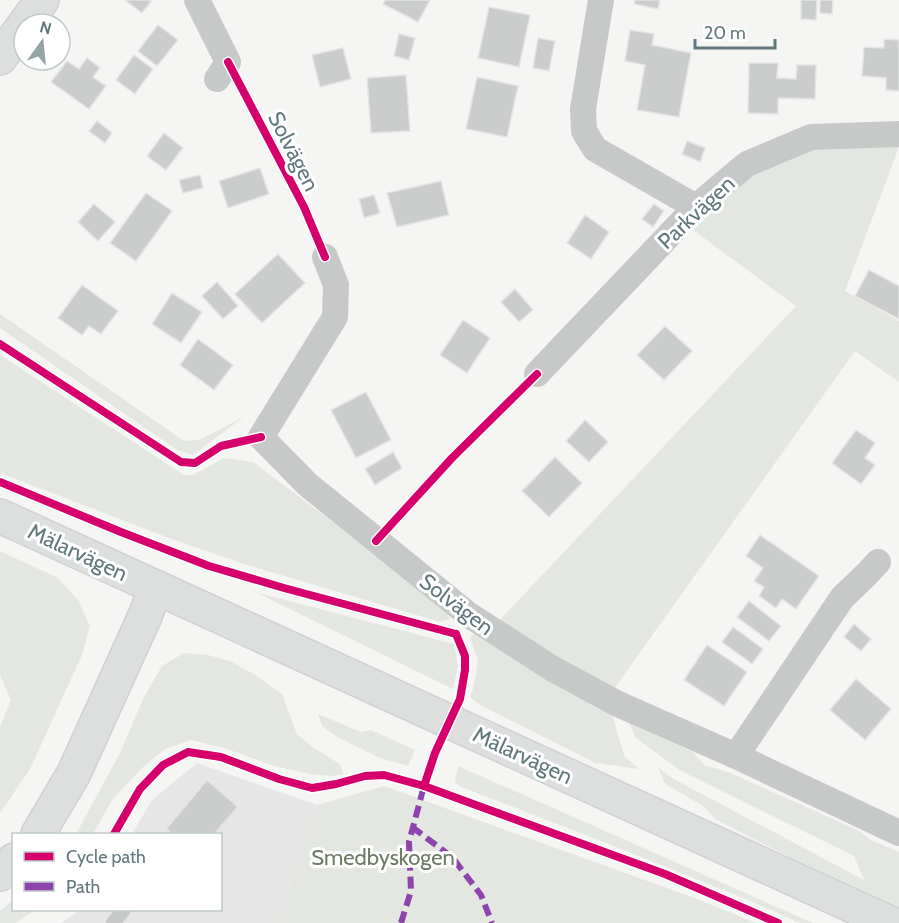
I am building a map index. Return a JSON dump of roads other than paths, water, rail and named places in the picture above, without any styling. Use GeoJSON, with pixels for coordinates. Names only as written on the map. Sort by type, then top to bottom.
{"type":"FeatureCollection","features":[{"type":"Feature","properties":{"kind":"main road"},"geometry":{"type":"LineString","coordinates":[[0,58],[12,41]]}},
{"type":"Feature","properties":{"kind":"main road","name":"Mälarvägen"},"geometry":{"type":"LineString","coordinates":[[0,516],[890,923]]}},
{"type":"Feature","properties":{"kind":"main road","name":"Mälarvägen"},"geometry":{"type":"LineString","coordinates":[[39,833],[74,773],[156,587]]}},
{"type":"Feature","properties":{"kind":"main road"},"geometry":{"type":"LineString","coordinates":[[0,874],[12,862]]}},
{"type":"Feature","properties":{"kind":"street"},"geometry":{"type":"LineString","coordinates":[[197,0],[228,62],[217,78]]}},
{"type":"Feature","properties":{"kind":"street"},"geometry":{"type":"LineString","coordinates":[[601,0],[584,109],[584,132],[595,149],[696,207]]}},
{"type":"Feature","properties":{"kind":"street","name":"Parkvägen"},"geometry":{"type":"LineString","coordinates":[[537,374],[696,207],[747,165],[811,137],[899,134]]}},
{"type":"Feature","properties":{"kind":"street","name":"Solvägen"},"geometry":{"type":"LineString","coordinates":[[325,257],[336,285],[335,317],[261,437],[307,484],[469,615],[553,669],[618,704],[736,756],[899,833]]}},
{"type":"Feature","properties":{"kind":"street"},"geometry":{"type":"LineString","coordinates":[[736,756],[842,598],[878,562]]}},
{"type":"Feature","properties":{"kind":"lane"},"geometry":{"type":"LineString","coordinates":[[113,923],[122,911]]}},
{"type":"Feature","properties":{"kind":"park label","name":"Smedbyskogen"},"geometry":{"type":"Point","coordinates":[383,857]}}]}
